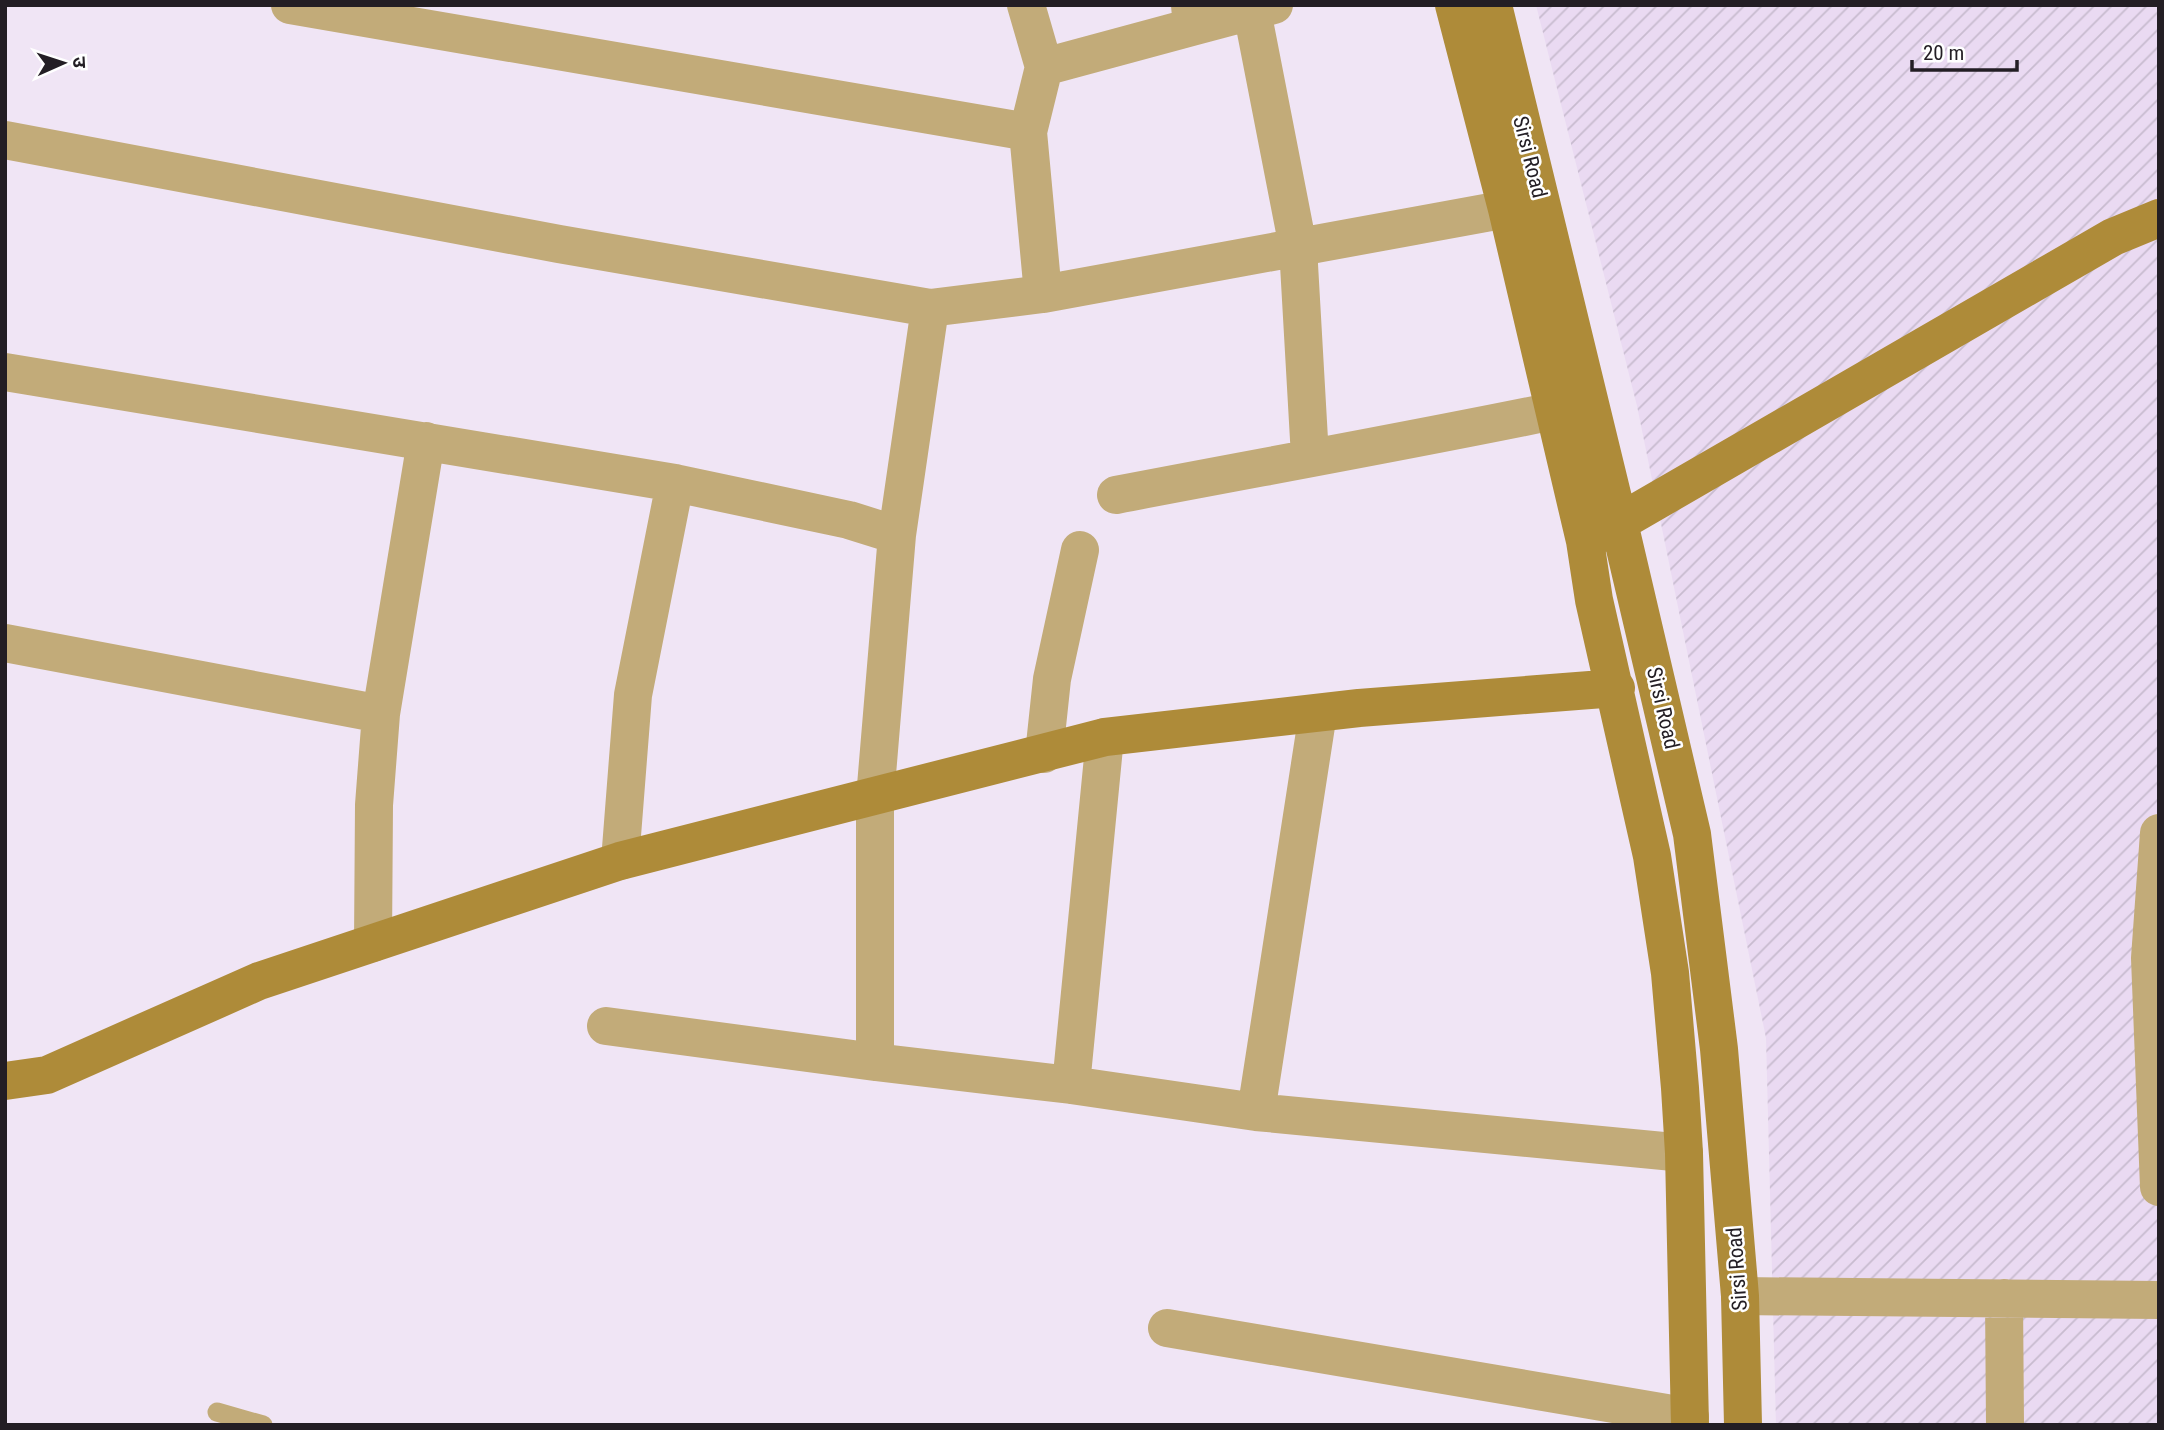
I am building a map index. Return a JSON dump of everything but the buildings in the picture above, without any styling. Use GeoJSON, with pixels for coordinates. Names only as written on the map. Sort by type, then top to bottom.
{"type":"FeatureCollection","features":[{"type":"Feature","properties":{"kind":"main road","name":"Sirsi Road"},"geometry":{"type":"LineString","coordinates":[[1454,5],[1507,209],[1585,541],[1594,600],[1652,856],[1670,973],[1684,1153],[1690,1421]]}},
{"type":"Feature","properties":{"kind":"main road","name":"Sirsi Road"},"geometry":{"type":"LineString","coordinates":[[1493,5],[1692,834],[1719,1049],[1740,1296],[1743,1425]]}},
{"type":"Feature","properties":{"kind":"main road"},"geometry":{"type":"LineString","coordinates":[[1585,541],[2113,237],[2159,218]]}},
{"type":"Feature","properties":{"kind":"main road"},"geometry":{"type":"LineString","coordinates":[[5,1081],[47,1074],[260,981],[620,861],[875,798],[1105,737],[1318,713],[1616,688]]}},
{"type":"Feature","properties":{"kind":"street"},"geometry":{"type":"LineString","coordinates":[[290,5],[1028,132]]}},
{"type":"Feature","properties":{"kind":"street"},"geometry":{"type":"LineString","coordinates":[[1027,5],[1044,67],[1028,132],[1043,294]]}},
{"type":"Feature","properties":{"kind":"street"},"geometry":{"type":"LineString","coordinates":[[1044,67],[1191,16],[1263,8],[1298,247],[1310,457]]}},
{"type":"Feature","properties":{"kind":"street"},"geometry":{"type":"LineString","coordinates":[[5,140],[559,244],[930,308],[1043,294],[1507,209]]}},
{"type":"Feature","properties":{"kind":"street"},"geometry":{"type":"LineString","coordinates":[[875,1062],[875,798],[897,535],[930,308]]}},
{"type":"Feature","properties":{"kind":"street"},"geometry":{"type":"LineString","coordinates":[[5,372],[675,482],[849,520],[897,535]]}},
{"type":"Feature","properties":{"kind":"street"},"geometry":{"type":"LineString","coordinates":[[1116,495],[1554,411]]}},
{"type":"Feature","properties":{"kind":"street"},"geometry":{"type":"LineString","coordinates":[[373,943],[374,805],[381,714],[426,441]]}},
{"type":"Feature","properties":{"kind":"street"},"geometry":{"type":"LineString","coordinates":[[620,861],[633,695],[675,482]]}},
{"type":"Feature","properties":{"kind":"street"},"geometry":{"type":"LineString","coordinates":[[1044,754],[1052,679],[1080,550]]}},
{"type":"Feature","properties":{"kind":"street"},"geometry":{"type":"LineString","coordinates":[[5,643],[381,714]]}},
{"type":"Feature","properties":{"kind":"street"},"geometry":{"type":"LineString","coordinates":[[1256,1112],[1318,713]]}},
{"type":"Feature","properties":{"kind":"street"},"geometry":{"type":"LineString","coordinates":[[1071,1085],[1105,737]]}},
{"type":"Feature","properties":{"kind":"street"},"geometry":{"type":"LineString","coordinates":[[2159,833],[2154,958],[2159,1187]]}},
{"type":"Feature","properties":{"kind":"street"},"geometry":{"type":"LineString","coordinates":[[606,1026],[1071,1085],[1256,1112],[1684,1153]]}},
{"type":"Feature","properties":{"kind":"street"},"geometry":{"type":"LineString","coordinates":[[1740,1296],[2159,1300]]}},
{"type":"Feature","properties":{"kind":"street"},"geometry":{"type":"LineString","coordinates":[[2004,1298],[2005,1425]]}},
{"type":"Feature","properties":{"kind":"street"},"geometry":{"type":"LineString","coordinates":[[1167,1328],[1690,1421]]}},
{"type":"Feature","properties":{"kind":"lane"},"geometry":{"type":"LineString","coordinates":[[218,1412],[262,1425]]}},
{"type":"Feature","properties":{"kind":"shaded area"},"geometry":{"type":"Polygon","coordinates":[[[1536,5],[2159,5],[2159,1425],[1776,1425],[1766,1038],[1637,406],[1536,5]]]}}]}
